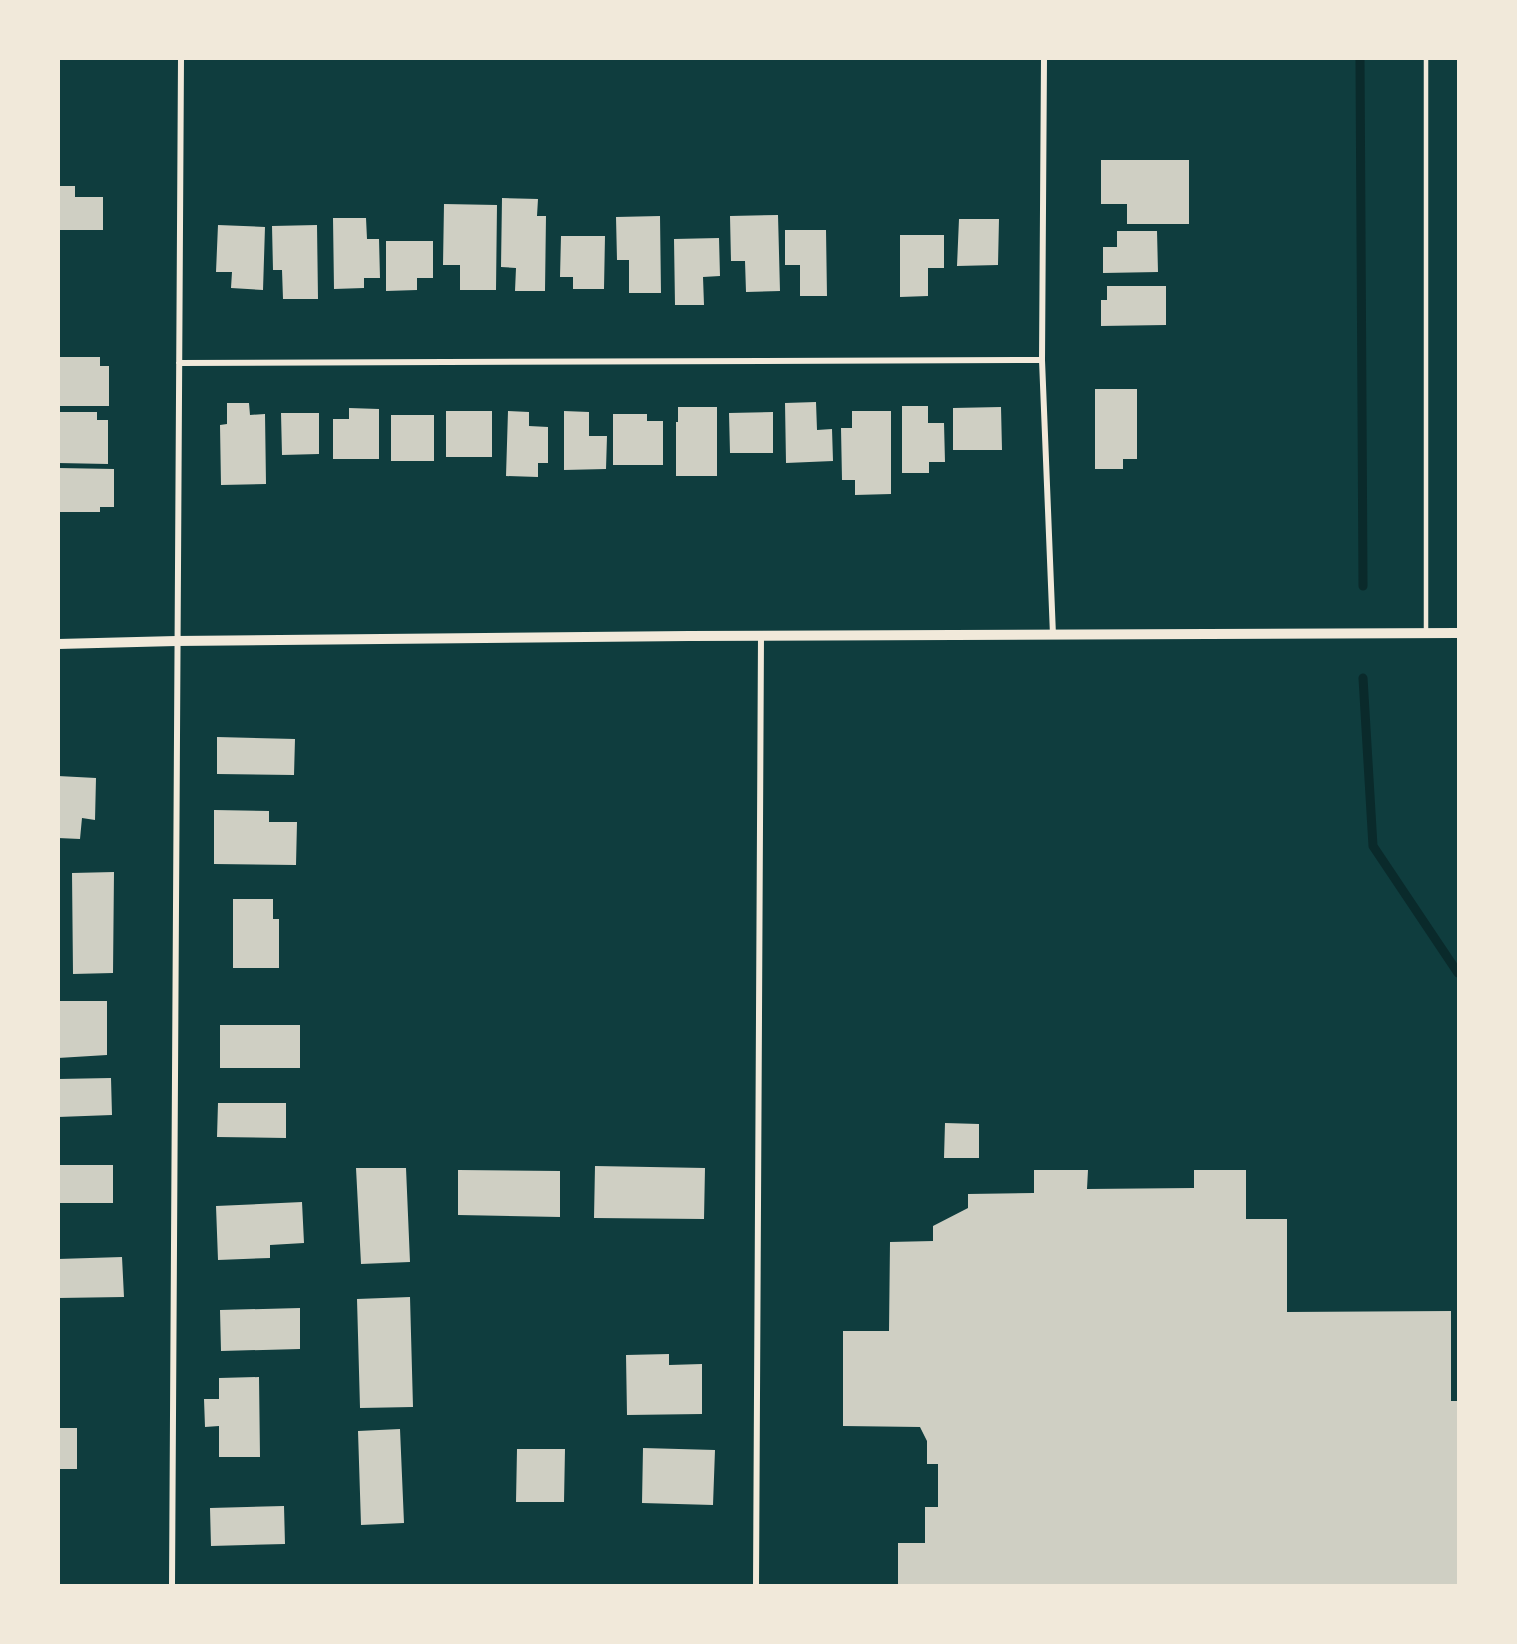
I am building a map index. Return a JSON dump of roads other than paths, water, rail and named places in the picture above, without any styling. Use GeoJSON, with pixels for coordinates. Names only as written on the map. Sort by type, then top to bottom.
{"type":"FeatureCollection","features":[{"type":"Feature","properties":{"kind":"street"},"geometry":{"type":"LineString","coordinates":[[172,1586],[181,58]]}},
{"type":"Feature","properties":{"kind":"street"},"geometry":{"type":"LineString","coordinates":[[1044,58],[1042,360],[1053,635]]}},
{"type":"Feature","properties":{"kind":"street"},"geometry":{"type":"LineString","coordinates":[[179,363],[1042,360]]}},
{"type":"Feature","properties":{"kind":"street"},"geometry":{"type":"LineString","coordinates":[[58,644],[761,636],[1458,633]]}},
{"type":"Feature","properties":{"kind":"street"},"geometry":{"type":"LineString","coordinates":[[756,1586],[761,636]]}},
{"type":"Feature","properties":{"kind":"lane"},"geometry":{"type":"LineString","coordinates":[[1426,58],[1426,633]]}},
{"type":"Feature","properties":{"kind":"waterway"},"geometry":{"type":"LineString","coordinates":[[1360,58],[1363,586]]}},
{"type":"Feature","properties":{"kind":"waterway"},"geometry":{"type":"LineString","coordinates":[[1363,678],[1373,846],[1458,973]]}}]}
